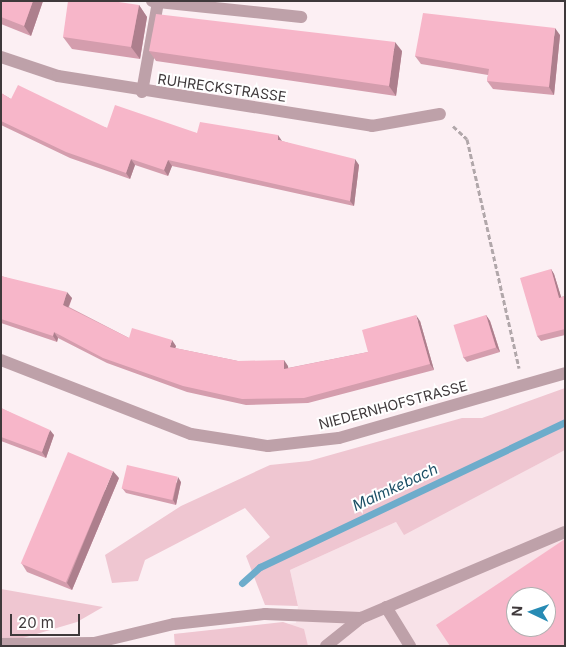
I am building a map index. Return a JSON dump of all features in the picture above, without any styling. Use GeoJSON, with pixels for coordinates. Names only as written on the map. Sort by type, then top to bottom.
{"type":"FeatureCollection","features":[{"type":"Feature","properties":{"kind":"street"},"geometry":{"type":"LineString","coordinates":[[142,92],[154,2],[301,17]]}},
{"type":"Feature","properties":{"kind":"street","name":"RUHRECKSTRASSE"},"geometry":{"type":"LineString","coordinates":[[1,57],[58,76],[142,92],[372,126],[440,114]]}},
{"type":"Feature","properties":{"kind":"street","name":"NIEDERNHOFSTRASSE"},"geometry":{"type":"LineString","coordinates":[[1,360],[190,434],[268,446],[339,438],[565,373]]}},
{"type":"Feature","properties":{"kind":"street"},"geometry":{"type":"LineString","coordinates":[[326,646],[360,618],[565,532]]}},
{"type":"Feature","properties":{"kind":"street"},"geometry":{"type":"LineString","coordinates":[[386,607],[410,646]]}},
{"type":"Feature","properties":{"kind":"street"},"geometry":{"type":"LineString","coordinates":[[1,644],[94,643],[174,624],[264,614],[360,618]]}},
{"type":"Feature","properties":{"kind":"path"},"geometry":{"type":"LineString","coordinates":[[440,114],[467,139],[522,384]]}},
{"type":"Feature","properties":{"kind":"shaded area"},"geometry":{"type":"Polygon","coordinates":[[[565,388],[565,450],[404,535],[396,522],[290,570],[298,606],[265,605],[246,556],[270,537],[245,508],[145,560],[138,581],[112,583],[105,555],[181,506],[270,465],[309,461],[462,418],[482,418],[565,388]]]}},
{"type":"Feature","properties":{"kind":"shaded area"},"geometry":{"type":"Polygon","coordinates":[[[565,450],[565,646],[175,646],[174,634],[296,623],[298,606],[290,570],[396,522],[404,534],[565,450]]]}},
{"type":"Feature","properties":{"kind":"shaded area"},"geometry":{"type":"Polygon","coordinates":[[[1,589],[103,607],[77,622],[23,638],[1,638],[1,589]]]}},
{"type":"Feature","properties":{"kind":"shaded area"},"geometry":{"type":"Polygon","coordinates":[[[283,622],[304,629],[308,646],[175,646],[174,634],[283,622]]]}},
{"type":"Feature","properties":{"kind":"building"},"geometry":{"type":"Polygon","coordinates":[[[1,1],[33,1],[24,26],[1,17],[1,1]]]}},
{"type":"Feature","properties":{"kind":"building"},"geometry":{"type":"Polygon","coordinates":[[[68,1],[112,1],[139,5],[131,47],[63,37],[68,1]]]}},
{"type":"Feature","properties":{"kind":"building"},"geometry":{"type":"Polygon","coordinates":[[[423,13],[555,28],[549,87],[487,81],[489,69],[415,56],[423,13]]]}},
{"type":"Feature","properties":{"kind":"building"},"geometry":{"type":"Polygon","coordinates":[[[156,14],[395,42],[389,86],[149,51],[156,14]]]}},
{"type":"Feature","properties":{"kind":"building"},"geometry":{"type":"Polygon","coordinates":[[[18,85],[107,128],[115,105],[197,133],[200,122],[278,135],[278,140],[355,159],[350,201],[168,160],[164,170],[131,159],[126,173],[66,152],[1,121],[1,93],[11,99],[18,85]]]}},
{"type":"Feature","properties":{"kind":"building"},"geometry":{"type":"Polygon","coordinates":[[[551,269],[559,298],[565,296],[565,329],[537,336],[520,278],[551,269]]]}},
{"type":"Feature","properties":{"kind":"building"},"geometry":{"type":"Polygon","coordinates":[[[1,276],[67,292],[63,305],[129,338],[132,328],[172,340],[170,347],[238,361],[284,360],[284,369],[368,352],[362,330],[416,315],[430,364],[304,398],[242,399],[183,386],[103,358],[54,332],[53,336],[1,319],[1,276]]]}},
{"type":"Feature","properties":{"kind":"building"},"geometry":{"type":"Polygon","coordinates":[[[486,315],[496,348],[463,357],[453,325],[486,315]]]}},
{"type":"Feature","properties":{"kind":"building"},"geometry":{"type":"Polygon","coordinates":[[[1,408],[50,430],[42,452],[1,437],[1,408]]]}},
{"type":"Feature","properties":{"kind":"building"},"geometry":{"type":"Polygon","coordinates":[[[68,452],[113,471],[66,583],[21,563],[68,452]]]}},
{"type":"Feature","properties":{"kind":"building"},"geometry":{"type":"Polygon","coordinates":[[[127,465],[178,477],[172,500],[122,488],[127,465]]]}},
{"type":"Feature","properties":{"kind":"building"},"geometry":{"type":"Polygon","coordinates":[[[565,539],[565,646],[450,646],[436,625],[565,539]]]}},
{"type":"Feature","properties":{"kind":"waterway","name":"Malmkebach"},"geometry":{"type":"LineString","coordinates":[[242,583],[260,567],[565,422]]}}]}
